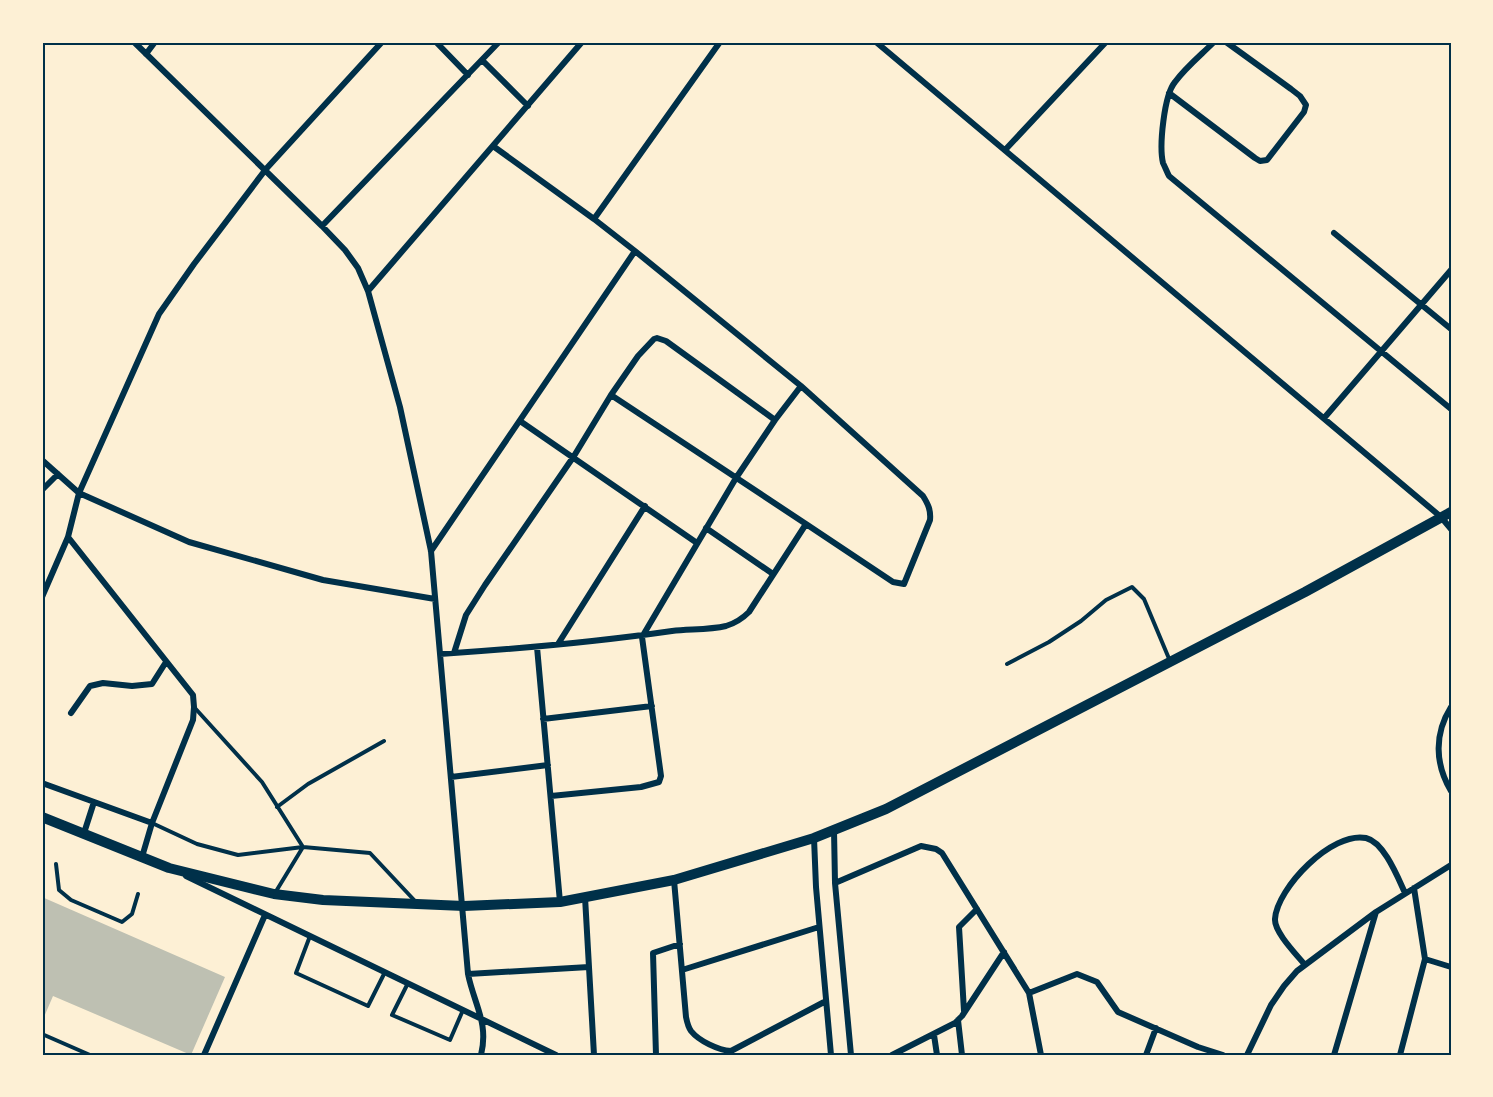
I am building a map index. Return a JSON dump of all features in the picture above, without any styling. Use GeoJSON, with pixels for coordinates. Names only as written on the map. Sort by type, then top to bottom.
{"type":"FeatureCollection","features":[{"type":"Feature","properties":{"kind":"main road"},"geometry":{"type":"LineString","coordinates":[[42,818],[169,868],[274,894],[323,900],[464,906],[560,902],[674,880],[814,838],[919,793],[1305,592],[1446,514]]}},
{"type":"Feature","properties":{"kind":"street"},"geometry":{"type":"LineString","coordinates":[[134,42],[266,169],[345,250],[368,291],[400,407],[431,550],[464,906],[468,974],[483,1020],[481,1055]]}},
{"type":"Feature","properties":{"kind":"street"},"geometry":{"type":"LineString","coordinates":[[146,54],[155,42]]}},
{"type":"Feature","properties":{"kind":"street"},"geometry":{"type":"LineString","coordinates":[[436,42],[468,75]]}},
{"type":"Feature","properties":{"kind":"street"},"geometry":{"type":"LineString","coordinates":[[322,226],[499,42]]}},
{"type":"Feature","properties":{"kind":"street"},"geometry":{"type":"LineString","coordinates":[[368,291],[582,42]]}},
{"type":"Feature","properties":{"kind":"street"},"geometry":{"type":"LineString","coordinates":[[594,219],[720,42]]}},
{"type":"Feature","properties":{"kind":"street"},"geometry":{"type":"LineString","coordinates":[[876,42],[1324,417],[1446,514],[1451,529]]}},
{"type":"Feature","properties":{"kind":"street"},"geometry":{"type":"LineString","coordinates":[[1005,150],[1106,42]]}},
{"type":"Feature","properties":{"kind":"street"},"geometry":{"type":"LineString","coordinates":[[1214,42],[1174,83],[1169,93],[1163,151],[1163,162],[1169,176],[1451,409]]}},
{"type":"Feature","properties":{"kind":"street"},"geometry":{"type":"LineString","coordinates":[[1169,93],[1256,159],[1267,160],[1304,112],[1306,105],[1300,96],[1226,42]]}},
{"type":"Feature","properties":{"kind":"street"},"geometry":{"type":"LineString","coordinates":[[42,597],[68,537],[79,494],[159,314],[266,169],[378,43]]}},
{"type":"Feature","properties":{"kind":"street"},"geometry":{"type":"LineString","coordinates":[[482,60],[528,106]]}},
{"type":"Feature","properties":{"kind":"street"},"geometry":{"type":"LineString","coordinates":[[493,146],[594,219],[801,386],[923,496],[928,503],[930,520],[906,582],[900,585],[892,582],[611,396]]}},
{"type":"Feature","properties":{"kind":"street"},"geometry":{"type":"LineString","coordinates":[[1334,233],[1451,329]]}},
{"type":"Feature","properties":{"kind":"street"},"geometry":{"type":"LineString","coordinates":[[431,550],[634,251]]}},
{"type":"Feature","properties":{"kind":"street"},"geometry":{"type":"LineString","coordinates":[[1324,417],[1451,270]]}},
{"type":"Feature","properties":{"kind":"street"},"geometry":{"type":"LineString","coordinates":[[454,653],[466,615],[574,456],[611,396],[645,347],[657,338],[666,341],[775,420]]}},
{"type":"Feature","properties":{"kind":"street"},"geometry":{"type":"LineString","coordinates":[[552,796],[641,787],[659,782],[661,776],[642,637],[736,478],[801,386]]}},
{"type":"Feature","properties":{"kind":"street"},"geometry":{"type":"LineString","coordinates":[[520,421],[574,456],[697,543]]}},
{"type":"Feature","properties":{"kind":"street"},"geometry":{"type":"LineString","coordinates":[[42,460],[79,494],[189,542],[323,580],[435,599]]}},
{"type":"Feature","properties":{"kind":"street"},"geometry":{"type":"LineString","coordinates":[[42,490],[58,474]]}},
{"type":"Feature","properties":{"kind":"street"},"geometry":{"type":"LineString","coordinates":[[558,644],[645,506]]}},
{"type":"Feature","properties":{"kind":"street"},"geometry":{"type":"LineString","coordinates":[[440,654],[642,637],[733,624],[749,612],[806,524]]}},
{"type":"Feature","properties":{"kind":"street"},"geometry":{"type":"LineString","coordinates":[[706,528],[773,574]]}},
{"type":"Feature","properties":{"kind":"street"},"geometry":{"type":"LineString","coordinates":[[68,537],[193,695],[195,707],[193,720],[152,823],[142,857]]}},
{"type":"Feature","properties":{"kind":"street"},"geometry":{"type":"LineString","coordinates":[[537,647],[560,902]]}},
{"type":"Feature","properties":{"kind":"street"},"geometry":{"type":"LineString","coordinates":[[71,713],[90,686],[103,682],[132,687],[152,684],[166,662]]}},
{"type":"Feature","properties":{"kind":"street"},"geometry":{"type":"LineString","coordinates":[[543,719],[652,706]]}},
{"type":"Feature","properties":{"kind":"street"},"geometry":{"type":"LineString","coordinates":[[1451,707],[1438,745],[1438,760],[1451,791]]}},
{"type":"Feature","properties":{"kind":"street"},"geometry":{"type":"LineString","coordinates":[[451,777],[548,765]]}},
{"type":"Feature","properties":{"kind":"street"},"geometry":{"type":"LineString","coordinates":[[42,783],[152,823]]}},
{"type":"Feature","properties":{"kind":"street"},"geometry":{"type":"LineString","coordinates":[[84,833],[94,802]]}},
{"type":"Feature","properties":{"kind":"street"},"geometry":{"type":"LineString","coordinates":[[834,830],[835,884],[851,1055]]}},
{"type":"Feature","properties":{"kind":"street"},"geometry":{"type":"LineString","coordinates":[[814,838],[819,927],[831,1055]]}},
{"type":"Feature","properties":{"kind":"street"},"geometry":{"type":"LineString","coordinates":[[1305,965],[1277,930],[1274,920],[1287,888],[1327,848],[1353,838],[1366,838],[1374,842],[1385,854],[1405,893]]}},
{"type":"Feature","properties":{"kind":"street"},"geometry":{"type":"LineString","coordinates":[[835,884],[912,849],[929,846],[942,853],[1029,993],[1041,1055]]}},
{"type":"Feature","properties":{"kind":"street"},"geometry":{"type":"LineString","coordinates":[[1247,1055],[1277,995],[1305,965],[1376,912],[1451,865]]}},
{"type":"Feature","properties":{"kind":"street"},"geometry":{"type":"LineString","coordinates":[[169,868],[556,1055]]}},
{"type":"Feature","properties":{"kind":"street"},"geometry":{"type":"LineString","coordinates":[[674,880],[686,1017],[688,1028],[695,1035],[717,1048],[737,1049],[826,1001]]}},
{"type":"Feature","properties":{"kind":"street"},"geometry":{"type":"LineString","coordinates":[[1400,1055],[1425,959],[1414,888]]}},
{"type":"Feature","properties":{"kind":"street"},"geometry":{"type":"LineString","coordinates":[[585,897],[594,1055]]}},
{"type":"Feature","properties":{"kind":"street"},"geometry":{"type":"LineString","coordinates":[[964,1011],[959,927],[977,909]]}},
{"type":"Feature","properties":{"kind":"street"},"geometry":{"type":"LineString","coordinates":[[1334,1055],[1376,912]]}},
{"type":"Feature","properties":{"kind":"street"},"geometry":{"type":"LineString","coordinates":[[204,1055],[265,915]]}},
{"type":"Feature","properties":{"kind":"street"},"geometry":{"type":"LineString","coordinates":[[682,970],[819,927]]}},
{"type":"Feature","properties":{"kind":"street"},"geometry":{"type":"LineString","coordinates":[[656,1055],[653,952],[680,944]]}},
{"type":"Feature","properties":{"kind":"street"},"geometry":{"type":"LineString","coordinates":[[892,1055],[934,1035],[958,1020],[1004,952]]}},
{"type":"Feature","properties":{"kind":"street"},"geometry":{"type":"LineString","coordinates":[[1425,959],[1451,967]]}},
{"type":"Feature","properties":{"kind":"street"},"geometry":{"type":"LineString","coordinates":[[468,974],[590,967]]}},
{"type":"Feature","properties":{"kind":"street"},"geometry":{"type":"LineString","coordinates":[[1029,993],[1077,974],[1097,982],[1118,1012],[1198,1047],[1223,1055]]}},
{"type":"Feature","properties":{"kind":"street"},"geometry":{"type":"LineString","coordinates":[[958,1020],[962,1055]]}},
{"type":"Feature","properties":{"kind":"street"},"geometry":{"type":"LineString","coordinates":[[1146,1055],[1156,1028]]}},
{"type":"Feature","properties":{"kind":"street"},"geometry":{"type":"LineString","coordinates":[[934,1035],[937,1055]]}},
{"type":"Feature","properties":{"kind":"lane"},"geometry":{"type":"LineString","coordinates":[[1007,664],[1048,642],[1081,621],[1106,600],[1132,587],[1144,599],[1171,662]]}},
{"type":"Feature","properties":{"kind":"lane"},"geometry":{"type":"LineString","coordinates":[[195,707],[262,782],[303,847]]}},
{"type":"Feature","properties":{"kind":"lane"},"geometry":{"type":"LineString","coordinates":[[277,807],[308,784],[384,741]]}},
{"type":"Feature","properties":{"kind":"lane"},"geometry":{"type":"LineString","coordinates":[[152,823],[198,844],[238,855],[303,847],[370,853],[418,904]]}},
{"type":"Feature","properties":{"kind":"lane"},"geometry":{"type":"LineString","coordinates":[[274,894],[303,847]]}},
{"type":"Feature","properties":{"kind":"lane"},"geometry":{"type":"LineString","coordinates":[[56,864],[59,890],[71,900],[122,922],[132,914],[138,894]]}},
{"type":"Feature","properties":{"kind":"lane"},"geometry":{"type":"LineString","coordinates":[[310,936],[296,973],[368,1006],[385,972]]}},
{"type":"Feature","properties":{"kind":"lane"},"geometry":{"type":"LineString","coordinates":[[408,983],[393,1015],[450,1040],[463,1010]]}},
{"type":"Feature","properties":{"kind":"lane"},"geometry":{"type":"LineString","coordinates":[[42,1034],[90,1055]]}},
{"type":"Feature","properties":{"kind":"building"},"geometry":{"type":"Polygon","coordinates":[[[42,897],[225,977],[191,1055],[53,996],[44,1017],[42,1016],[42,897]]]}}]}
